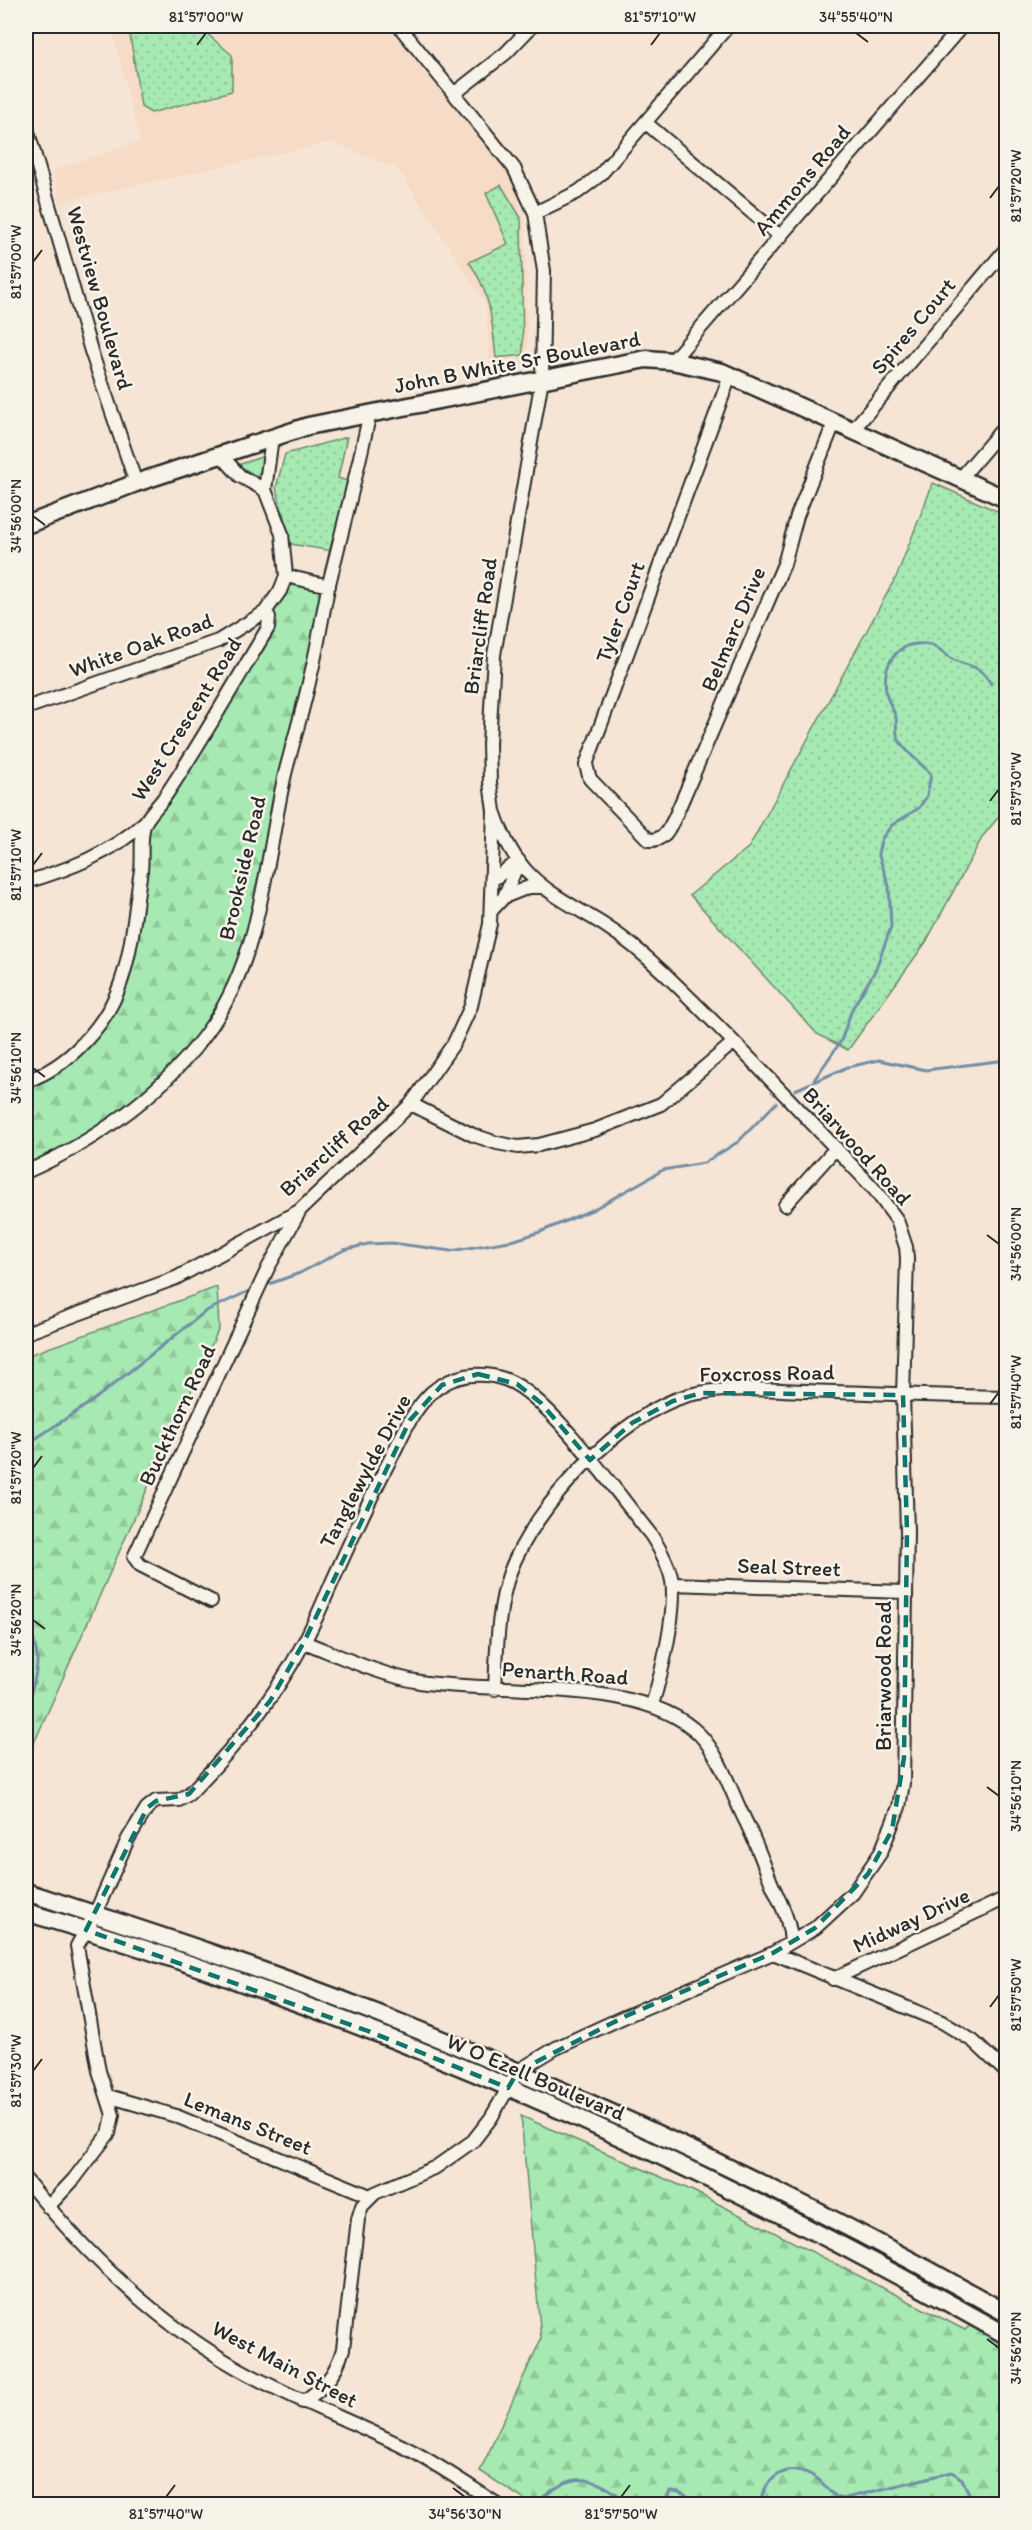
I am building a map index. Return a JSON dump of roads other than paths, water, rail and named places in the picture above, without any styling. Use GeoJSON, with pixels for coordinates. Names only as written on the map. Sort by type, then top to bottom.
{"type":"FeatureCollection","features":[{"type":"Feature","properties":{"kind":"main road","name":"John B White Sr Boulevard"},"geometry":{"type":"LineString","coordinates":[[26,525],[136,483],[272,436],[370,412],[637,359],[672,361],[729,376],[1006,499]]}},
{"type":"Feature","properties":{"kind":"main road","name":"W O Ezell Boulevard"},"geometry":{"type":"LineString","coordinates":[[26,1892],[283,1978],[518,2071],[842,2224],[1006,2313]]}},
{"type":"Feature","properties":{"kind":"main road","name":"W O Ezell Boulevard"},"geometry":{"type":"LineString","coordinates":[[26,1912],[86,1930],[360,2028],[508,2088],[676,2164],[853,2251],[1006,2335]]}},
{"type":"Feature","properties":{"kind":"main road"},"geometry":{"type":"LineString","coordinates":[[676,2164],[681,2146]]}},
{"type":"Feature","properties":{"kind":"street","name":"Briarcliff Road"},"geometry":{"type":"LineString","coordinates":[[26,1333],[176,1278],[299,1211],[411,1104],[454,1043],[471,1006],[491,911],[494,811],[490,782],[489,744],[494,655],[542,379],[544,271],[535,213],[514,168],[399,26]]}},
{"type":"Feature","properties":{"kind":"street"},"geometry":{"type":"LineString","coordinates":[[455,93],[506,53],[532,26]]}},
{"type":"Feature","properties":{"kind":"street"},"geometry":{"type":"LineString","coordinates":[[535,213],[578,192],[593,181],[646,123],[728,26]]}},
{"type":"Feature","properties":{"kind":"street","name":"Ammons Road"},"geometry":{"type":"LineString","coordinates":[[672,361],[962,26]]}},
{"type":"Feature","properties":{"kind":"street"},"geometry":{"type":"LineString","coordinates":[[646,123],[781,237]]}},
{"type":"Feature","properties":{"kind":"street","name":"Westview Boulevard"},"geometry":{"type":"LineString","coordinates":[[26,125],[29,150],[91,351],[136,483]]}},
{"type":"Feature","properties":{"kind":"street","name":"Spires Court"},"geometry":{"type":"LineString","coordinates":[[852,431],[1006,249]]}},
{"type":"Feature","properties":{"kind":"street","name":"Tyler Court"},"geometry":{"type":"LineString","coordinates":[[654,840],[646,837],[590,779],[586,765],[729,376]]}},
{"type":"Feature","properties":{"kind":"street","name":"Brookside Road"},"geometry":{"type":"LineString","coordinates":[[26,1172],[95,1135],[142,1101],[183,1064],[223,1006],[245,954],[260,908],[278,804],[310,680],[329,586],[370,412]]}},
{"type":"Feature","properties":{"kind":"street","name":"Belmarc Drive"},"geometry":{"type":"LineString","coordinates":[[654,840],[666,834],[675,817],[784,564],[797,516],[834,423]]}},
{"type":"Feature","properties":{"kind":"street"},"geometry":{"type":"LineString","coordinates":[[960,479],[1006,425]]}},
{"type":"Feature","properties":{"kind":"street"},"geometry":{"type":"LineString","coordinates":[[272,436],[265,490],[282,534],[286,576],[329,586]]}},
{"type":"Feature","properties":{"kind":"street"},"geometry":{"type":"LineString","coordinates":[[220,454],[240,476],[265,490]]}},
{"type":"Feature","properties":{"kind":"street","name":"West Crescent Road"},"geometry":{"type":"LineString","coordinates":[[26,1081],[48,1071],[73,1053],[94,1029],[118,990],[129,950],[145,822],[166,795],[268,628],[269,617],[265,612],[280,591],[286,576]]}},
{"type":"Feature","properties":{"kind":"street","name":"White Oak Road"},"geometry":{"type":"LineString","coordinates":[[26,708],[219,641],[265,612]]}},
{"type":"Feature","properties":{"kind":"street","name":"Briarwood Road"},"geometry":{"type":"LineString","coordinates":[[370,2196],[398,2181],[436,2167],[462,2150],[482,2130],[518,2071],[556,2048],[772,1953],[815,1928],[853,1893],[881,1852],[899,1807],[904,1758],[904,1592],[907,1532],[903,1395],[906,1246],[891,1210],[836,1148],[640,952],[542,887],[510,848],[494,811]]}},
{"type":"Feature","properties":{"kind":"street"},"geometry":{"type":"LineString","coordinates":[[26,882],[97,857],[122,842],[145,822]]}},
{"type":"Feature","properties":{"kind":"street"},"geometry":{"type":"LineString","coordinates":[[492,880],[519,861]]}},
{"type":"Feature","properties":{"kind":"street"},"geometry":{"type":"LineString","coordinates":[[491,911],[504,897],[519,861]]}},
{"type":"Feature","properties":{"kind":"street"},"geometry":{"type":"LineString","coordinates":[[504,897],[529,888],[542,887]]}},
{"type":"Feature","properties":{"kind":"street"},"geometry":{"type":"LineString","coordinates":[[411,1104],[473,1136],[518,1147],[539,1145],[595,1130],[661,1104],[733,1043]]}},
{"type":"Feature","properties":{"kind":"street"},"geometry":{"type":"LineString","coordinates":[[785,1205],[836,1148]]}},
{"type":"Feature","properties":{"kind":"street","name":"Buckthorn Road"},"geometry":{"type":"LineString","coordinates":[[211,1601],[140,1565],[134,1557],[268,1268],[299,1211]]}},
{"type":"Feature","properties":{"kind":"street","name":"Tanglewylde Drive"},"geometry":{"type":"LineString","coordinates":[[48,2207],[74,2179],[109,2133],[113,2115],[95,2049],[77,1946],[95,1914],[124,1847],[147,1808],[156,1801],[184,1797],[212,1771],[270,1701],[304,1642],[369,1500],[411,1420],[424,1400],[442,1385],[465,1375],[478,1374],[500,1377],[517,1384],[541,1403],[651,1535],[673,1584],[667,1647],[652,1705]]}},
{"type":"Feature","properties":{"kind":"street","name":"Foxcross Road"},"geometry":{"type":"LineString","coordinates":[[495,1689],[502,1603],[514,1560],[546,1511],[590,1460],[632,1423],[672,1401],[701,1393],[776,1391],[1006,1397]]}},
{"type":"Feature","properties":{"kind":"street","name":"Seal Street"},"geometry":{"type":"LineString","coordinates":[[673,1584],[904,1592]]}},
{"type":"Feature","properties":{"kind":"street","name":"Penarth Road"},"geometry":{"type":"LineString","coordinates":[[304,1642],[392,1676],[429,1683],[495,1689],[615,1696],[652,1705],[691,1727],[702,1737],[711,1752],[761,1853],[788,1917],[790,1942]]}},
{"type":"Feature","properties":{"kind":"street","name":"Midway Drive"},"geometry":{"type":"LineString","coordinates":[[832,1979],[1006,1898]]}},
{"type":"Feature","properties":{"kind":"street"},"geometry":{"type":"LineString","coordinates":[[772,1953],[942,2022],[973,2041],[1006,2072]]}},
{"type":"Feature","properties":{"kind":"street","name":"Lemans Street"},"geometry":{"type":"LineString","coordinates":[[108,2097],[176,2116],[370,2196]]}},
{"type":"Feature","properties":{"kind":"street","name":"West Main Street"},"geometry":{"type":"LineString","coordinates":[[26,2180],[48,2207],[127,2289],[170,2323],[238,2368],[302,2402],[409,2450],[453,2475],[497,2505]]}},
{"type":"Feature","properties":{"kind":"street"},"geometry":{"type":"LineString","coordinates":[[302,2402],[324,2386],[339,2363],[343,2349],[358,2219],[362,2206],[370,2196]]}},
{"type":"Feature","properties":{"kind":"waterway"},"geometry":{"type":"LineString","coordinates":[[814,1080],[841,1041],[852,1009],[875,971],[891,927],[889,886],[878,853],[882,838],[892,825],[919,808],[927,796],[931,774],[902,745],[898,737],[896,718],[885,685],[889,664],[900,650],[919,644],[931,645],[954,660],[979,670],[991,684]]}},
{"type":"Feature","properties":{"kind":"waterway"},"geometry":{"type":"LineString","coordinates":[[795,1090],[848,1067],[879,1060],[926,1070],[1006,1060]]}},
{"type":"Feature","properties":{"kind":"waterway"},"geometry":{"type":"LineString","coordinates":[[269,1284],[300,1273],[344,1250],[368,1244],[392,1243],[451,1251],[515,1240],[540,1232],[594,1209],[663,1170],[704,1163],[738,1142],[776,1103]]}},
{"type":"Feature","properties":{"kind":"waterway"},"geometry":{"type":"LineString","coordinates":[[26,1445],[91,1402],[206,1311],[251,1290]]}},
{"type":"Feature","properties":{"kind":"waterway"},"geometry":{"type":"LineString","coordinates":[[26,1624],[37,1656],[35,1676],[26,1709]]}},
{"type":"Feature","properties":{"kind":"waterway"},"geometry":{"type":"LineString","coordinates":[[26,2261],[26,2284]]}},
{"type":"Feature","properties":{"kind":"waterway"},"geometry":{"type":"LineString","coordinates":[[760,2504],[768,2484],[775,2477],[791,2470],[810,2474],[832,2494],[842,2499],[952,2472],[962,2479],[974,2504]]}},
{"type":"Feature","properties":{"kind":"waterway"},"geometry":{"type":"LineString","coordinates":[[536,2504],[560,2485],[582,2480],[593,2481],[605,2486],[629,2504]]}},
{"type":"Feature","properties":{"kind":"waterway"},"geometry":{"type":"LineString","coordinates":[[665,2504],[670,2491],[684,2494],[694,2504]]}}]}
